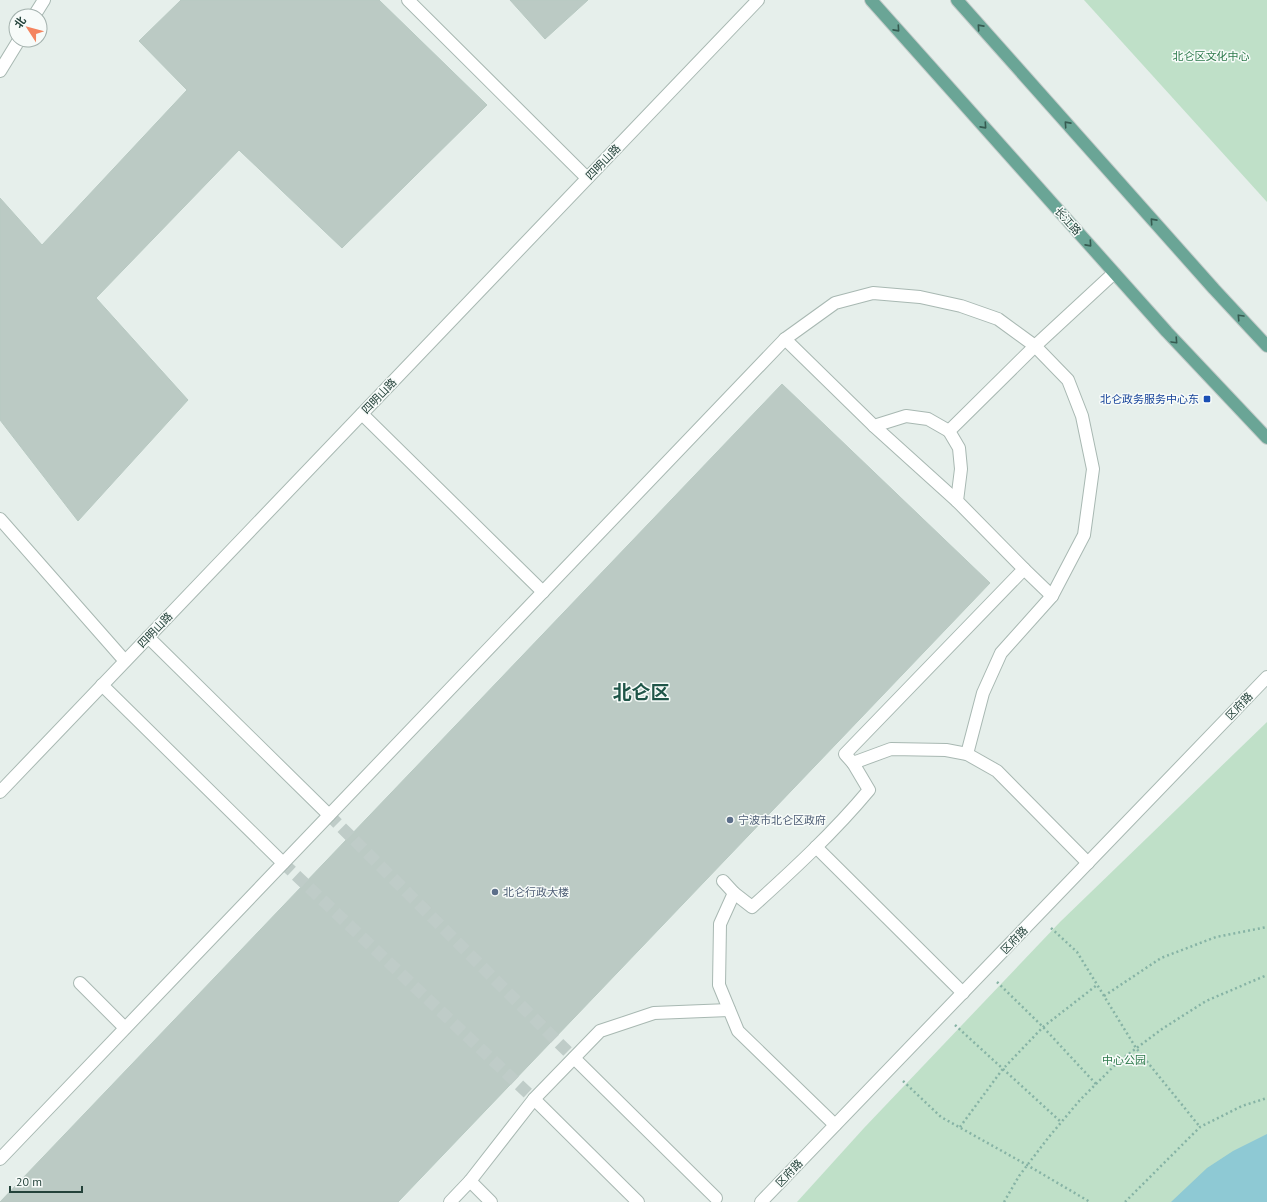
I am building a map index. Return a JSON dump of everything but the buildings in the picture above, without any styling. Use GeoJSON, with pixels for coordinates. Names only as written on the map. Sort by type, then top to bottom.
{"type":"FeatureCollection","features":[{"type":"Feature","properties":{"kind":"main road","name":"长江路"},"geometry":{"type":"LineString","coordinates":[[872,0],[1167,332],[1267,438]]}},
{"type":"Feature","properties":{"kind":"main road"},"geometry":{"type":"LineString","coordinates":[[957,0],[1208,284],[1267,346]]}},
{"type":"Feature","properties":{"kind":"street"},"geometry":{"type":"LineString","coordinates":[[408,0],[588,178]]}},
{"type":"Feature","properties":{"kind":"street","name":"四明山路"},"geometry":{"type":"LineString","coordinates":[[0,792],[758,0]]}},
{"type":"Feature","properties":{"kind":"street"},"geometry":{"type":"LineString","coordinates":[[0,71],[14,48]]}},
{"type":"Feature","properties":{"kind":"street"},"geometry":{"type":"LineString","coordinates":[[949,431],[1034,346],[1114,273]]}},
{"type":"Feature","properties":{"kind":"street"},"geometry":{"type":"LineString","coordinates":[[0,1159],[785,339],[835,303],[873,293],[920,297],[961,306],[998,319],[1034,346],[1068,380],[1082,416],[1092,469],[1084,534],[1052,596],[1001,653],[983,693],[967,754]]}},
{"type":"Feature","properties":{"kind":"street"},"geometry":{"type":"LineString","coordinates":[[785,339],[874,426],[957,501],[1052,596]]}},
{"type":"Feature","properties":{"kind":"street"},"geometry":{"type":"LineString","coordinates":[[362,414],[543,592]]}},
{"type":"Feature","properties":{"kind":"street"},"geometry":{"type":"LineString","coordinates":[[874,426],[906,416],[928,419],[949,431],[959,448],[961,469],[957,501]]}},
{"type":"Feature","properties":{"kind":"street"},"geometry":{"type":"LineString","coordinates":[[0,519],[125,661]]}},
{"type":"Feature","properties":{"kind":"street"},"geometry":{"type":"LineString","coordinates":[[723,881],[734,893],[752,907],[852,811],[869,790],[853,763],[845,754],[1024,569]]}},
{"type":"Feature","properties":{"kind":"street"},"geometry":{"type":"LineString","coordinates":[[148,637],[329,815]]}},
{"type":"Feature","properties":{"kind":"street","name":"区府路"},"geometry":{"type":"LineString","coordinates":[[761,1202],[1267,677]]}},
{"type":"Feature","properties":{"kind":"street"},"geometry":{"type":"LineString","coordinates":[[102,684],[283,863]]}},
{"type":"Feature","properties":{"kind":"street"},"geometry":{"type":"LineString","coordinates":[[853,763],[891,749],[946,750],[967,754],[997,771],[1088,863]]}},
{"type":"Feature","properties":{"kind":"street"},"geometry":{"type":"LineString","coordinates":[[816,847],[963,993]]}},
{"type":"Feature","properties":{"kind":"street"},"geometry":{"type":"LineString","coordinates":[[734,893],[720,924],[719,985],[738,1031],[835,1125]]}},
{"type":"Feature","properties":{"kind":"street"},"geometry":{"type":"LineString","coordinates":[[80,983],[125,1028]]}},
{"type":"Feature","properties":{"kind":"street"},"geometry":{"type":"LineString","coordinates":[[450,1202],[470,1181],[534,1099],[600,1031],[654,1013],[729,1010]]}},
{"type":"Feature","properties":{"kind":"street"},"geometry":{"type":"LineString","coordinates":[[574,1058],[716,1198]]}},
{"type":"Feature","properties":{"kind":"street"},"geometry":{"type":"LineString","coordinates":[[534,1099],[638,1202]]}},
{"type":"Feature","properties":{"kind":"street"},"geometry":{"type":"LineString","coordinates":[[470,1181],[491,1202]]}},
{"type":"Feature","properties":{"kind":"path"},"geometry":{"type":"LineString","coordinates":[[1037,916],[1077,952],[1136,1048],[1200,1127]]}},
{"type":"Feature","properties":{"kind":"path"},"geometry":{"type":"LineString","coordinates":[[1104,996],[1161,958],[1216,937],[1267,927]]}},
{"type":"Feature","properties":{"kind":"path"},"geometry":{"type":"LineString","coordinates":[[985,969],[1043,1027],[1096,1084]]}},
{"type":"Feature","properties":{"kind":"path"},"geometry":{"type":"LineString","coordinates":[[1004,1202],[1019,1176],[1061,1122],[1080,1100],[1118,1062],[1162,1029],[1206,1001],[1267,975]]}},
{"type":"Feature","properties":{"kind":"path"},"geometry":{"type":"LineString","coordinates":[[960,1127],[1002,1070],[1043,1027],[1097,985]]}},
{"type":"Feature","properties":{"kind":"path"},"geometry":{"type":"LineString","coordinates":[[942,1014],[1061,1122]]}},
{"type":"Feature","properties":{"kind":"path"},"geometry":{"type":"LineString","coordinates":[[890,1068],[941,1117],[1090,1202]]}},
{"type":"Feature","properties":{"kind":"path"},"geometry":{"type":"LineString","coordinates":[[1125,1202],[1200,1127],[1242,1106],[1267,1098]]}},
{"type":"Feature","properties":{"kind":"green space","name":"北仑区文化中心"},"geometry":{"type":"Polygon","coordinates":[[[1084,0],[1267,0],[1267,202],[1084,0]]]}},
{"type":"Feature","properties":{"kind":"green space","name":"中心公园"},"geometry":{"type":"Polygon","coordinates":[[[1267,722],[1267,1202],[797,1202],[864,1128],[1060,922],[1267,722]]]}},
{"type":"Feature","properties":{"kind":"water"},"geometry":{"type":"Polygon","coordinates":[[[1267,1134],[1267,1202],[1171,1202],[1207,1168],[1233,1151],[1267,1134]]]}},
{"type":"Feature","properties":{"kind":"tunnel"},"geometry":{"type":"LineString","coordinates":[[329,815],[574,1058]]}},
{"type":"Feature","properties":{"kind":"tunnel"},"geometry":{"type":"LineString","coordinates":[[283,863],[534,1099]]}},
{"type":"Feature","properties":{"kind":"place","name":"北仑政务服务中心东"},"geometry":{"type":"Point","coordinates":[1207,399]}},
{"type":"Feature","properties":{"kind":"place","name":"宁波市北仑区政府"},"geometry":{"type":"Point","coordinates":[730,820]}},
{"type":"Feature","properties":{"kind":"place","name":"北仑行政大楼"},"geometry":{"type":"Point","coordinates":[495,892]}},
{"type":"Feature","properties":{"kind":"district","name":"北仑区"},"geometry":{"type":"Point","coordinates":[641,692]}}]}
